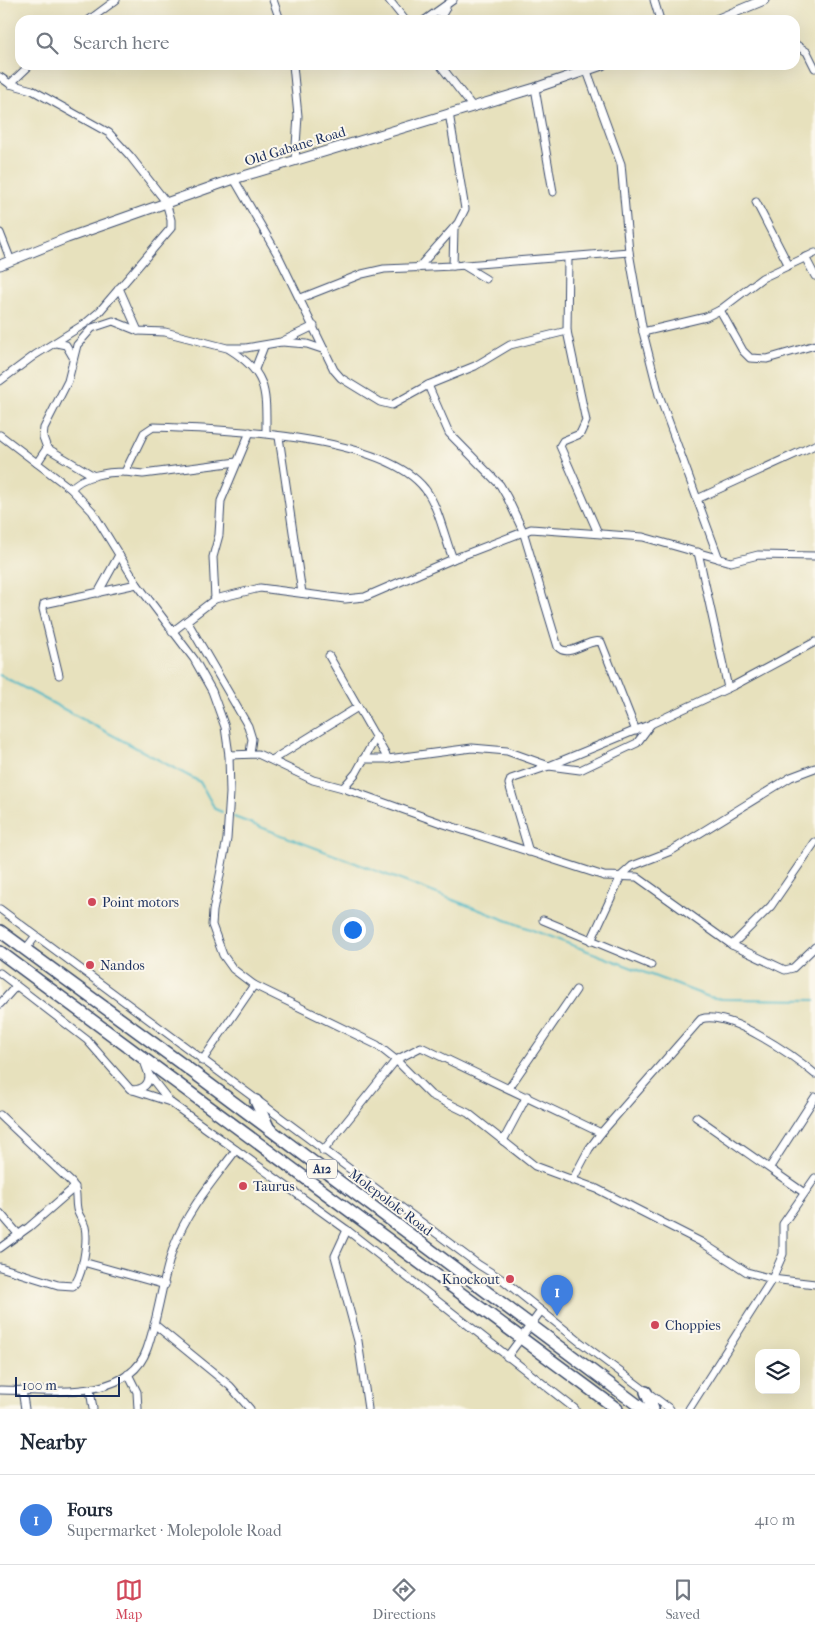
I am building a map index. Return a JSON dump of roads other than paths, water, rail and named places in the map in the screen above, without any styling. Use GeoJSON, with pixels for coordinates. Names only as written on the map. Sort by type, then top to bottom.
{"type":"FeatureCollection","features":[{"type":"Feature","properties":{"kind":"main road","name":"Molepolole Road"},"geometry":{"type":"LineString","coordinates":[[0,931],[201,1078],[643,1409]]}},
{"type":"Feature","properties":{"kind":"main road"},"geometry":{"type":"LineString","coordinates":[[26,950],[22,956],[23,959],[46,987]]}},
{"type":"Feature","properties":{"kind":"main road","name":"A12"},"geometry":{"type":"LineString","coordinates":[[0,952],[617,1409]]}},
{"type":"Feature","properties":{"kind":"main road"},"geometry":{"type":"LineString","coordinates":[[256,1101],[270,1131]]}},
{"type":"Feature","properties":{"kind":"main road"},"geometry":{"type":"LineString","coordinates":[[646,1392],[653,1409]]}},
{"type":"Feature","properties":{"kind":"street"},"geometry":{"type":"LineString","coordinates":[[96,15],[116,0]]}},
{"type":"Feature","properties":{"kind":"street"},"geometry":{"type":"LineString","coordinates":[[273,0],[278,15]]}},
{"type":"Feature","properties":{"kind":"street"},"geometry":{"type":"LineString","coordinates":[[389,0],[401,15]]}},
{"type":"Feature","properties":{"kind":"street"},"geometry":{"type":"LineString","coordinates":[[654,0],[658,15]]}},
{"type":"Feature","properties":{"kind":"street"},"geometry":{"type":"LineString","coordinates":[[728,15],[764,0]]}},
{"type":"Feature","properties":{"kind":"street"},"geometry":{"type":"LineString","coordinates":[[432,15],[452,1]]}},
{"type":"Feature","properties":{"kind":"street"},"geometry":{"type":"LineString","coordinates":[[442,15],[452,1]]}},
{"type":"Feature","properties":{"kind":"street"},"geometry":{"type":"LineString","coordinates":[[800,47],[807,52],[815,68]]}},
{"type":"Feature","properties":{"kind":"street"},"geometry":{"type":"LineString","coordinates":[[10,84],[25,70]]}},
{"type":"Feature","properties":{"kind":"street"},"geometry":{"type":"LineString","coordinates":[[293,70],[298,116],[295,160]]}},
{"type":"Feature","properties":{"kind":"street"},"geometry":{"type":"LineString","coordinates":[[444,70],[472,106]]}},
{"type":"Feature","properties":{"kind":"street"},"geometry":{"type":"LineString","coordinates":[[587,71],[621,164],[630,252],[643,332],[661,402],[720,560]]}},
{"type":"Feature","properties":{"kind":"street","name":"Old Gabane Road"},"geometry":{"type":"LineString","coordinates":[[0,265],[166,202],[234,179],[587,71]]}},
{"type":"Feature","properties":{"kind":"street"},"geometry":{"type":"LineString","coordinates":[[0,77],[10,84],[32,90],[109,133],[130,156],[166,202],[171,220],[171,228],[119,288],[81,337],[64,389],[44,428],[43,437],[47,448],[94,476]]}},
{"type":"Feature","properties":{"kind":"street"},"geometry":{"type":"LineString","coordinates":[[535,88],[553,192]]}},
{"type":"Feature","properties":{"kind":"street"},"geometry":{"type":"LineString","coordinates":[[418,268],[464,216],[465,209],[449,113]]}},
{"type":"Feature","properties":{"kind":"street"},"geometry":{"type":"LineString","coordinates":[[234,179],[301,298],[334,370],[342,378],[387,405],[397,404],[428,385],[474,366],[510,345],[567,331]]}},
{"type":"Feature","properties":{"kind":"street"},"geometry":{"type":"LineString","coordinates":[[756,202],[788,264]]}},
{"type":"Feature","properties":{"kind":"street"},"geometry":{"type":"LineString","coordinates":[[453,266],[454,228]]}},
{"type":"Feature","properties":{"kind":"street"},"geometry":{"type":"LineString","coordinates":[[0,232],[12,261]]}},
{"type":"Feature","properties":{"kind":"street"},"geometry":{"type":"LineString","coordinates":[[301,298],[362,274],[384,269],[453,266],[630,252]]}},
{"type":"Feature","properties":{"kind":"street"},"geometry":{"type":"LineString","coordinates":[[643,332],[696,320],[720,310],[752,284],[788,264],[815,253]]}},
{"type":"Feature","properties":{"kind":"street"},"geometry":{"type":"LineString","coordinates":[[805,257],[815,276]]}},
{"type":"Feature","properties":{"kind":"street"},"geometry":{"type":"LineString","coordinates":[[568,258],[567,331],[586,421],[580,434],[563,441],[560,446],[598,533]]}},
{"type":"Feature","properties":{"kind":"street"},"geometry":{"type":"LineString","coordinates":[[463,265],[486,279]]}},
{"type":"Feature","properties":{"kind":"street"},"geometry":{"type":"LineString","coordinates":[[119,288],[138,331]]}},
{"type":"Feature","properties":{"kind":"street"},"geometry":{"type":"LineString","coordinates":[[720,310],[743,351],[750,358],[767,359],[815,345]]}},
{"type":"Feature","properties":{"kind":"street"},"geometry":{"type":"LineString","coordinates":[[0,381],[54,343],[89,326],[113,321],[138,331],[166,332],[227,348],[246,359],[255,369],[266,399],[266,433]]}},
{"type":"Feature","properties":{"kind":"street"},"geometry":{"type":"LineString","coordinates":[[227,348],[264,346],[281,342],[314,326]]}},
{"type":"Feature","properties":{"kind":"street"},"geometry":{"type":"LineString","coordinates":[[281,342],[307,344],[325,350]]}},
{"type":"Feature","properties":{"kind":"street"},"geometry":{"type":"LineString","coordinates":[[54,343],[66,345],[73,357]]}},
{"type":"Feature","properties":{"kind":"street"},"geometry":{"type":"LineString","coordinates":[[255,369],[264,346]]}},
{"type":"Feature","properties":{"kind":"street"},"geometry":{"type":"LineString","coordinates":[[428,385],[449,433],[504,491],[523,531],[558,647],[560,650],[567,651],[595,641],[602,642],[636,730]]}},
{"type":"Feature","properties":{"kind":"street"},"geometry":{"type":"LineString","coordinates":[[125,472],[148,429],[196,428],[266,433],[279,437],[332,445],[390,464],[414,478],[428,494],[453,559]]}},
{"type":"Feature","properties":{"kind":"street"},"geometry":{"type":"LineString","coordinates":[[215,599],[213,557],[219,535],[221,501],[250,432]]}},
{"type":"Feature","properties":{"kind":"street"},"geometry":{"type":"LineString","coordinates":[[0,435],[71,489],[92,511],[137,584],[194,659],[218,704],[225,727],[229,755],[227,839],[212,924],[227,961],[233,970],[254,985],[377,1045],[396,1060],[432,1095],[468,1113],[535,1166],[597,1189],[701,1242],[747,1272],[772,1279],[815,1284]]}},
{"type":"Feature","properties":{"kind":"street"},"geometry":{"type":"LineString","coordinates":[[279,437],[302,593]]}},
{"type":"Feature","properties":{"kind":"street"},"geometry":{"type":"LineString","coordinates":[[697,499],[815,445]]}},
{"type":"Feature","properties":{"kind":"street"},"geometry":{"type":"LineString","coordinates":[[37,463],[47,448]]}},
{"type":"Feature","properties":{"kind":"street"},"geometry":{"type":"LineString","coordinates":[[71,489],[77,482],[112,472],[143,474],[236,462]]}},
{"type":"Feature","properties":{"kind":"street"},"geometry":{"type":"LineString","coordinates":[[172,632],[215,599],[260,588],[345,599],[365,598],[453,559],[523,531],[536,529],[643,537],[731,562],[758,555],[815,556]]}},
{"type":"Feature","properties":{"kind":"street"},"geometry":{"type":"LineString","coordinates":[[698,552],[728,688]]}},
{"type":"Feature","properties":{"kind":"street"},"geometry":{"type":"LineString","coordinates":[[98,593],[119,555]]}},
{"type":"Feature","properties":{"kind":"street"},"geometry":{"type":"LineString","coordinates":[[59,675],[43,609],[44,604],[137,584]]}},
{"type":"Feature","properties":{"kind":"street"},"geometry":{"type":"LineString","coordinates":[[187,621],[248,726],[252,739],[250,753]]}},
{"type":"Feature","properties":{"kind":"street"},"geometry":{"type":"LineString","coordinates":[[529,852],[509,782],[513,778],[549,766],[652,724],[728,688],[815,642]]}},
{"type":"Feature","properties":{"kind":"street"},"geometry":{"type":"LineString","coordinates":[[194,659],[206,652]]}},
{"type":"Feature","properties":{"kind":"street"},"geometry":{"type":"LineString","coordinates":[[329,656],[388,759]]}},
{"type":"Feature","properties":{"kind":"street"},"geometry":{"type":"LineString","coordinates":[[272,760],[358,707]]}},
{"type":"Feature","properties":{"kind":"street"},"geometry":{"type":"LineString","coordinates":[[363,759],[388,759],[472,748],[507,751],[549,766],[584,768],[637,743],[652,724]]}},
{"type":"Feature","properties":{"kind":"street"},"geometry":{"type":"LineString","coordinates":[[343,788],[352,778],[376,737]]}},
{"type":"Feature","properties":{"kind":"street"},"geometry":{"type":"LineString","coordinates":[[229,755],[250,753],[272,760],[313,780],[343,788],[604,876],[637,877],[732,945],[788,970],[793,968],[815,947]]}},
{"type":"Feature","properties":{"kind":"street"},"geometry":{"type":"LineString","coordinates":[[591,941],[621,876],[632,866],[671,851],[777,785],[815,768]]}},
{"type":"Feature","properties":{"kind":"street"},"geometry":{"type":"LineString","coordinates":[[732,945],[771,906],[815,842]]}},
{"type":"Feature","properties":{"kind":"street"},"geometry":{"type":"LineString","coordinates":[[0,909],[478,1266],[504,1280],[541,1311],[670,1409]]}},
{"type":"Feature","properties":{"kind":"street"},"geometry":{"type":"LineString","coordinates":[[543,920],[651,965]]}},
{"type":"Feature","properties":{"kind":"street"},"geometry":{"type":"LineString","coordinates":[[26,950],[35,937]]}},
{"type":"Feature","properties":{"kind":"street"},"geometry":{"type":"LineString","coordinates":[[0,973],[87,1040],[126,1085],[133,1090],[171,1103]]}},
{"type":"Feature","properties":{"kind":"street"},"geometry":{"type":"LineString","coordinates":[[202,1061],[254,985]]}},
{"type":"Feature","properties":{"kind":"street"},"geometry":{"type":"LineString","coordinates":[[0,1004],[16,986]]}},
{"type":"Feature","properties":{"kind":"street"},"geometry":{"type":"LineString","coordinates":[[509,1088],[576,990]]}},
{"type":"Feature","properties":{"kind":"street"},"geometry":{"type":"LineString","coordinates":[[572,1181],[600,1133],[699,1021],[704,1018],[751,1030],[815,1074]]}},
{"type":"Feature","properties":{"kind":"street"},"geometry":{"type":"LineString","coordinates":[[323,1151],[396,1060],[417,1048],[425,1048],[600,1133]]}},
{"type":"Feature","properties":{"kind":"street"},"geometry":{"type":"LineString","coordinates":[[144,1060],[149,1075],[171,1103],[347,1230],[574,1409]]}},
{"type":"Feature","properties":{"kind":"street"},"geometry":{"type":"LineString","coordinates":[[133,1090],[144,1087],[149,1075]]}},
{"type":"Feature","properties":{"kind":"street"},"geometry":{"type":"LineString","coordinates":[[503,1141],[527,1096]]}},
{"type":"Feature","properties":{"kind":"street"},"geometry":{"type":"LineString","coordinates":[[770,1167],[815,1097]]}},
{"type":"Feature","properties":{"kind":"street"},"geometry":{"type":"LineString","coordinates":[[0,1115],[74,1187],[78,1211],[86,1229],[83,1262],[78,1282],[73,1286],[67,1287],[0,1267]]}},
{"type":"Feature","properties":{"kind":"street"},"geometry":{"type":"LineString","coordinates":[[696,1117],[770,1167],[803,1192]]}},
{"type":"Feature","properties":{"kind":"street"},"geometry":{"type":"LineString","coordinates":[[0,1390],[90,1390],[106,1386],[128,1374],[140,1362],[147,1350],[174,1247],[185,1221],[236,1150]]}},
{"type":"Feature","properties":{"kind":"street"},"geometry":{"type":"LineString","coordinates":[[689,1409],[772,1279],[783,1254],[783,1224],[803,1192],[815,1178]]}},
{"type":"Feature","properties":{"kind":"street"},"geometry":{"type":"LineString","coordinates":[[0,1248],[56,1205],[74,1187]]}},
{"type":"Feature","properties":{"kind":"street"},"geometry":{"type":"LineString","coordinates":[[0,1213],[19,1235]]}},
{"type":"Feature","properties":{"kind":"street"},"geometry":{"type":"LineString","coordinates":[[347,1230],[335,1256],[358,1341],[368,1409]]}},
{"type":"Feature","properties":{"kind":"street"},"geometry":{"type":"LineString","coordinates":[[83,1262],[165,1285]]}},
{"type":"Feature","properties":{"kind":"street"},"geometry":{"type":"LineString","coordinates":[[507,1357],[541,1311]]}},
{"type":"Feature","properties":{"kind":"street"},"geometry":{"type":"LineString","coordinates":[[154,1324],[230,1386],[250,1409]]}},
{"type":"Feature","properties":{"kind":"street"},"geometry":{"type":"LineString","coordinates":[[128,1374],[138,1392],[138,1409]]}},
{"type":"Feature","properties":{"kind":"street"},"geometry":{"type":"LineString","coordinates":[[22,1390],[25,1409]]}},
{"type":"Feature","properties":{"kind":"street"},"geometry":{"type":"LineString","coordinates":[[90,1390],[93,1409]]}},
{"type":"Feature","properties":{"kind":"waterway"},"geometry":{"type":"LineString","coordinates":[[0,675],[200,782],[215,809],[222,812]]}},
{"type":"Feature","properties":{"kind":"waterway"},"geometry":{"type":"LineString","coordinates":[[234,817],[709,997],[722,999],[815,1000]]}},
{"type":"Feature","properties":{"kind":"place","name":"Point motors"},"geometry":{"type":"Point","coordinates":[92,902]}},
{"type":"Feature","properties":{"kind":"place","name":"Nandos"},"geometry":{"type":"Point","coordinates":[90,965]}},
{"type":"Feature","properties":{"kind":"place","name":"Taurus"},"geometry":{"type":"Point","coordinates":[243,1186]}},
{"type":"Feature","properties":{"kind":"place","name":"Knockout"},"geometry":{"type":"Point","coordinates":[510,1279]}},
{"type":"Feature","properties":{"kind":"place","name":"Fours"},"geometry":{"type":"Point","coordinates":[557,1316]}},
{"type":"Feature","properties":{"kind":"place","name":"Choppies"},"geometry":{"type":"Point","coordinates":[655,1325]}}]}
